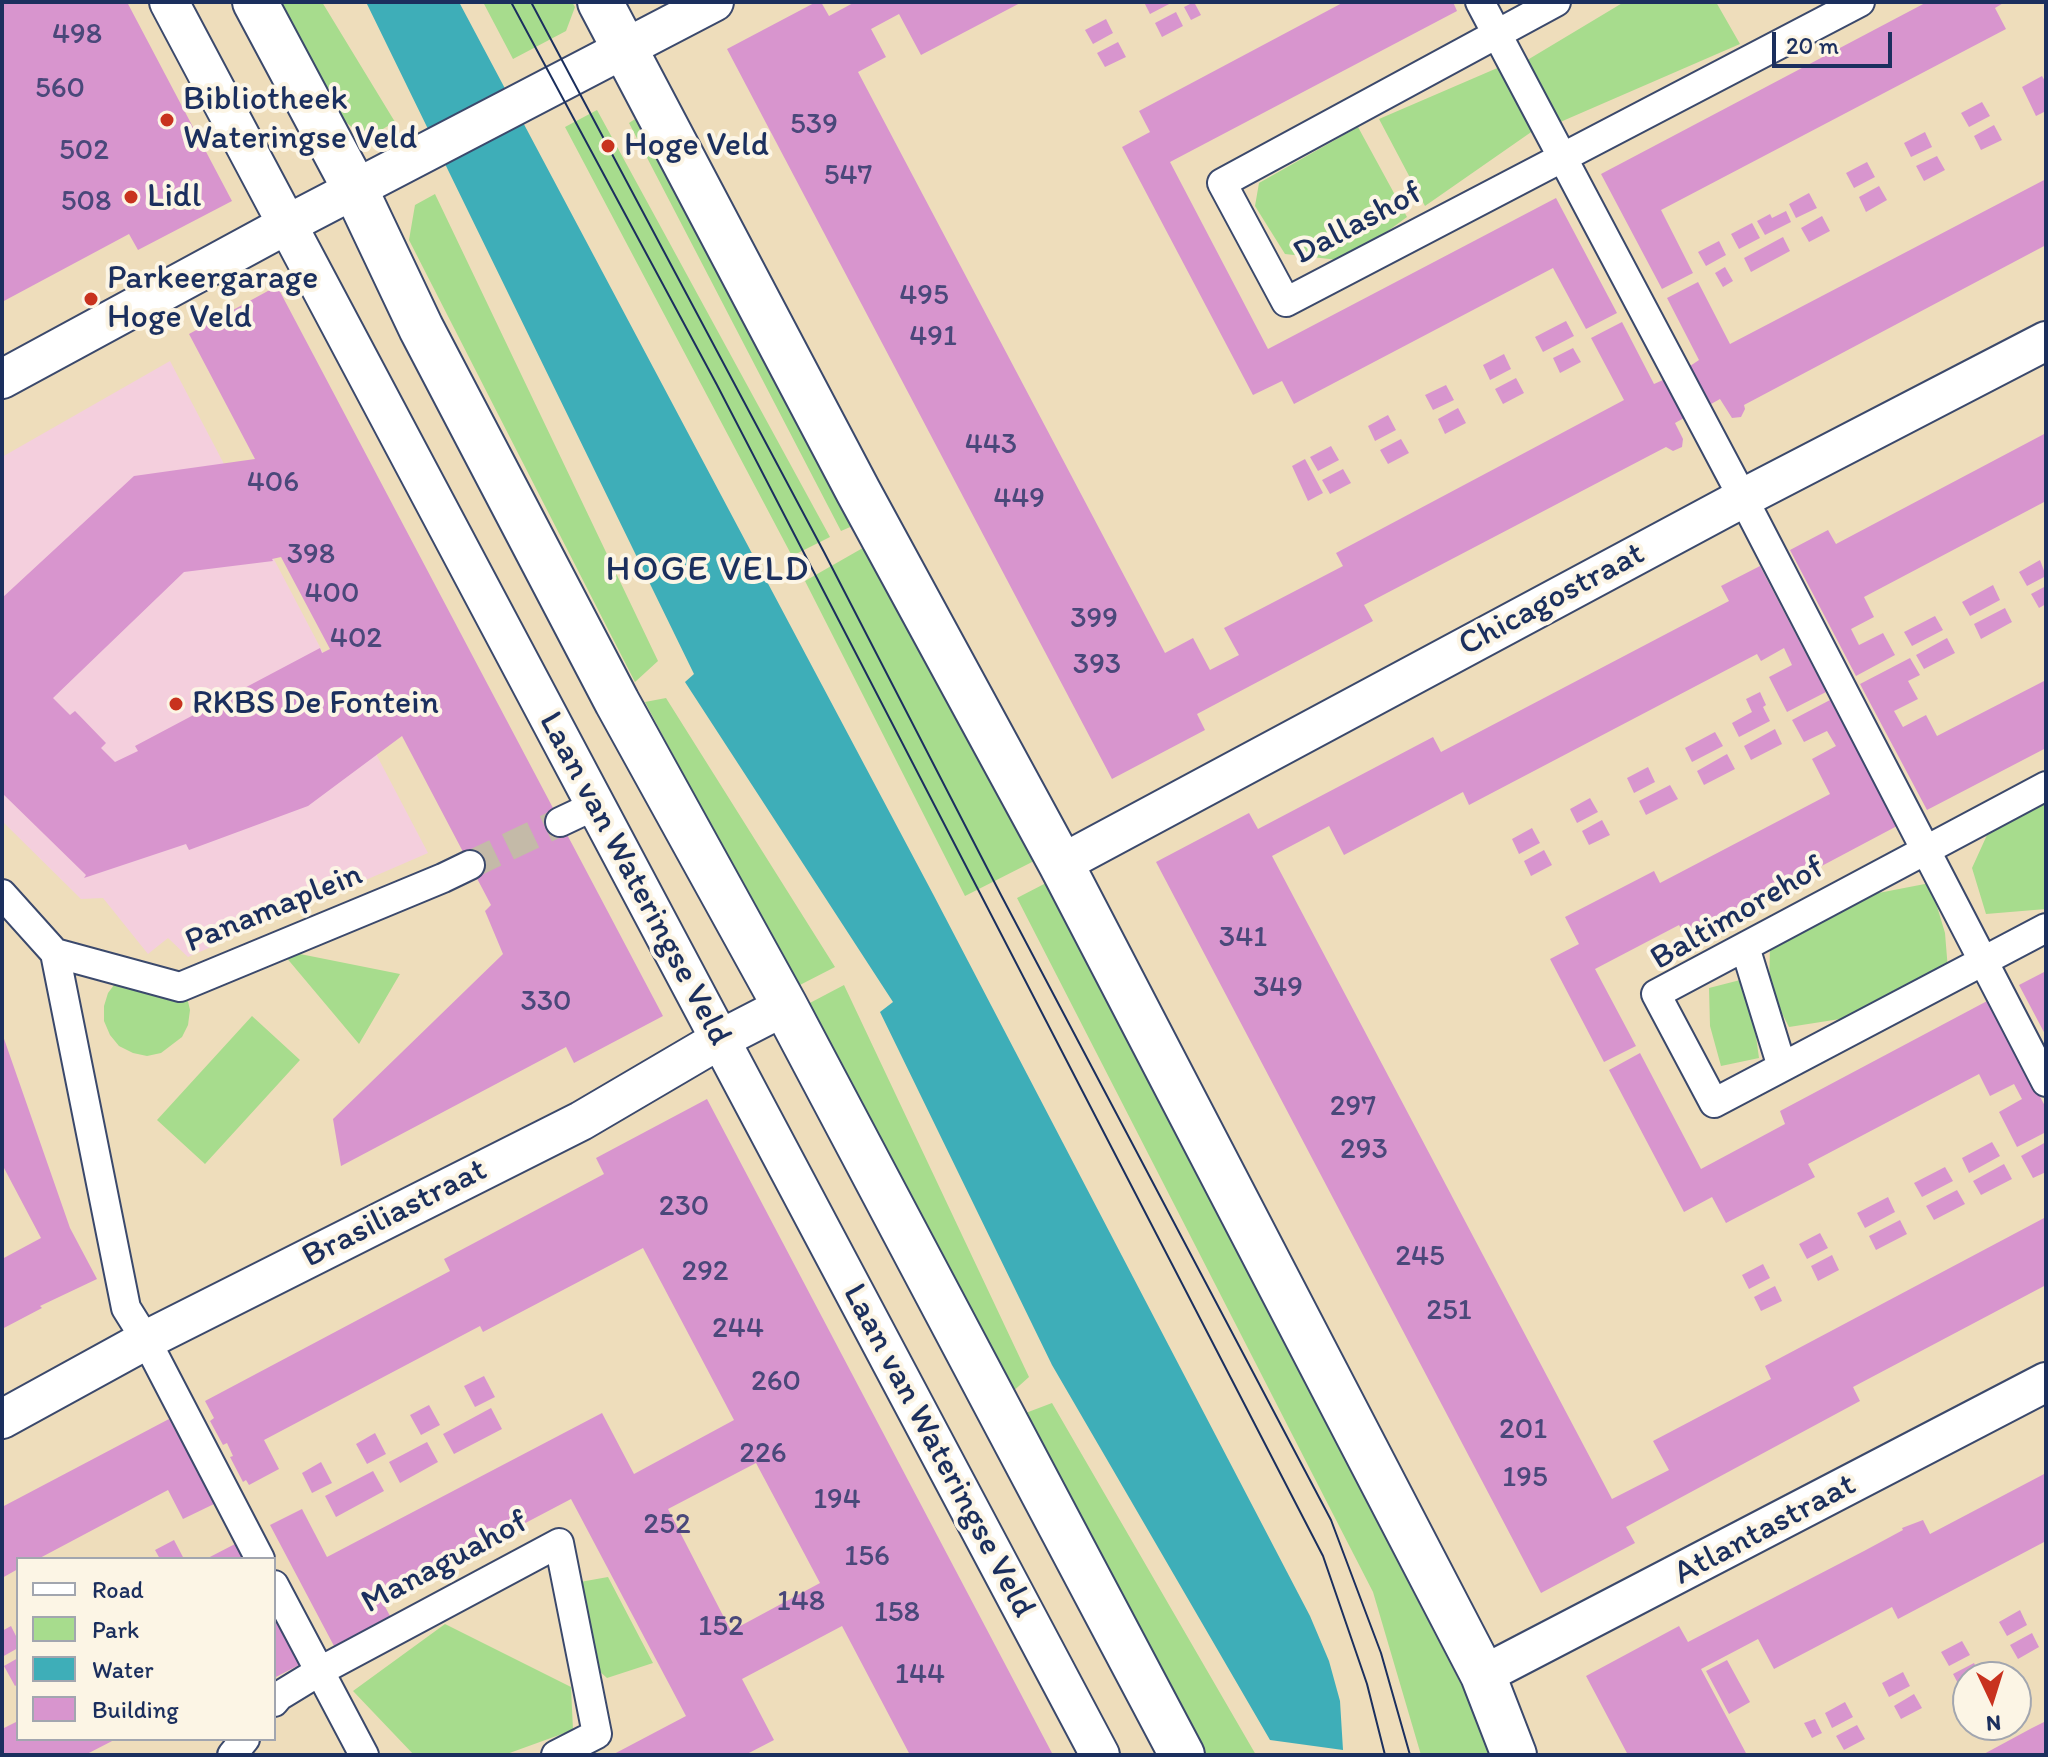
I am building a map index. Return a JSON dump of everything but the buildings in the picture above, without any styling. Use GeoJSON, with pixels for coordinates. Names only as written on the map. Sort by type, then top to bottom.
{"type":"FeatureCollection","features":[{"type":"Feature","properties":{"kind":"street","name":"Laan van Wateringse Veld"},"geometry":{"type":"LineString","coordinates":[[169,2],[1100,1755]]}},
{"type":"Feature","properties":{"kind":"street","name":"Laan van Wateringse Veld"},"geometry":{"type":"LineString","coordinates":[[255,2],[355,189],[421,328],[617,702],[785,1006],[1182,1755]]}},
{"type":"Feature","properties":{"kind":"street"},"geometry":{"type":"LineString","coordinates":[[600,2],[858,491],[1061,864],[1483,1675],[1514,1755]]}},
{"type":"Feature","properties":{"kind":"street"},"geometry":{"type":"LineString","coordinates":[[2,379],[286,225],[714,2]]}},
{"type":"Feature","properties":{"kind":"street"},"geometry":{"type":"LineString","coordinates":[[1480,2],[1743,498],[2046,1082]]}},
{"type":"Feature","properties":{"kind":"street","name":"Dallashof"},"geometry":{"type":"LineString","coordinates":[[1556,2],[1222,183],[1286,302],[1860,2]]}},
{"type":"Feature","properties":{"kind":"street","name":"Chicagostraat"},"geometry":{"type":"LineString","coordinates":[[1061,864],[1743,498],[2046,341]]}},
{"type":"Feature","properties":{"kind":"street","name":"Baltimorehof"},"geometry":{"type":"LineString","coordinates":[[2046,786],[1656,994],[1714,1103],[2046,928]]}},
{"type":"Feature","properties":{"kind":"street"},"geometry":{"type":"LineString","coordinates":[[560,822],[596,805]]}},
{"type":"Feature","properties":{"kind":"street","name":"Panamaplein"},"geometry":{"type":"LineString","coordinates":[[55,953],[180,987],[470,865]]}},
{"type":"Feature","properties":{"kind":"street"},"geometry":{"type":"LineString","coordinates":[[2,894],[55,953],[126,1308],[146,1340],[259,1557]]}},
{"type":"Feature","properties":{"kind":"street"},"geometry":{"type":"LineString","coordinates":[[1745,947],[1782,1067]]}},
{"type":"Feature","properties":{"kind":"street","name":"Brasiliastraat"},"geometry":{"type":"LineString","coordinates":[[2,1419],[146,1340],[581,1121],[719,1040],[785,1006]]}},
{"type":"Feature","properties":{"kind":"street","name":"Atlantastraat"},"geometry":{"type":"LineString","coordinates":[[1483,1675],[2046,1382]]}},
{"type":"Feature","properties":{"kind":"street","name":"Managuahof"},"geometry":{"type":"LineString","coordinates":[[276,1700],[320,1671],[559,1543],[597,1734],[556,1755]]}},
{"type":"Feature","properties":{"kind":"street"},"geometry":{"type":"LineString","coordinates":[[276,1589],[364,1755]]}},
{"type":"Feature","properties":{"kind":"shaded area","name":"RKBS De Fontein"},"geometry":{"type":"Polygon","coordinates":[[[170,361],[428,853],[188,957],[168,938],[148,954],[103,898],[81,899],[2,821],[2,457],[170,361]]]}},
{"type":"Feature","properties":{"kind":"green space"},"geometry":{"type":"Polygon","coordinates":[[[275,2],[322,2],[395,122],[374,134],[355,130],[333,111],[275,2]]]}},
{"type":"Feature","properties":{"kind":"green space"},"geometry":{"type":"Polygon","coordinates":[[[483,2],[572,2],[575,7],[566,31],[513,59],[483,2]]]}},
{"type":"Feature","properties":{"kind":"green space"},"geometry":{"type":"Polygon","coordinates":[[[1624,2],[1716,2],[1740,44],[1558,123],[1524,62],[1624,2]]]}},
{"type":"Feature","properties":{"kind":"green space"},"geometry":{"type":"Polygon","coordinates":[[[1502,66],[1537,128],[1425,206],[1379,119],[1502,66]]]}},
{"type":"Feature","properties":{"kind":"green space"},"geometry":{"type":"Polygon","coordinates":[[[597,110],[830,537],[792,556],[565,127],[597,110]]]}},
{"type":"Feature","properties":{"kind":"green space"},"geometry":{"type":"Polygon","coordinates":[[[638,117],[857,524],[841,531],[629,123],[638,117]]]}},
{"type":"Feature","properties":{"kind":"green space"},"geometry":{"type":"Polygon","coordinates":[[[1358,127],[1407,217],[1347,261],[1285,254],[1255,206],[1259,183],[1358,127]]]}},
{"type":"Feature","properties":{"kind":"green space"},"geometry":{"type":"Polygon","coordinates":[[[435,194],[658,661],[635,682],[409,240],[415,205],[435,194]]]}},
{"type":"Feature","properties":{"kind":"green space"},"geometry":{"type":"Polygon","coordinates":[[[868,545],[1036,860],[965,896],[805,581],[868,545]]]}},
{"type":"Feature","properties":{"kind":"green space"},"geometry":{"type":"Polygon","coordinates":[[[666,698],[835,967],[796,987],[645,702],[666,698]]]}},
{"type":"Feature","properties":{"kind":"green space"},"geometry":{"type":"Polygon","coordinates":[[[2046,799],[2046,909],[1986,914],[1972,868],[1992,824],[2046,799]]]}},
{"type":"Feature","properties":{"kind":"green space"},"geometry":{"type":"Polygon","coordinates":[[[1046,883],[1495,1755],[1421,1755],[1373,1592],[1017,898],[1046,883]]]}},
{"type":"Feature","properties":{"kind":"green space"},"geometry":{"type":"Polygon","coordinates":[[[1930,883],[1945,933],[1948,970],[1840,1019],[1789,1027],[1769,988],[1770,946],[1868,895],[1930,883]]]}},
{"type":"Feature","properties":{"kind":"green space"},"geometry":{"type":"Polygon","coordinates":[[[280,950],[400,974],[359,1044],[280,950]]]}},
{"type":"Feature","properties":{"kind":"green space"},"geometry":{"type":"Polygon","coordinates":[[[1748,978],[1759,1058],[1721,1066],[1710,1026],[1709,988],[1748,978]]]}},
{"type":"Feature","properties":{"kind":"green space"},"geometry":{"type":"Polygon","coordinates":[[[117,981],[187,997],[190,1010],[182,1037],[161,1053],[147,1056],[119,1046],[104,1021],[108,993],[117,981]]]}},
{"type":"Feature","properties":{"kind":"green space"},"geometry":{"type":"Polygon","coordinates":[[[844,985],[1029,1377],[1010,1394],[806,1005],[844,985]]]}},
{"type":"Feature","properties":{"kind":"green space"},"geometry":{"type":"Polygon","coordinates":[[[252,1016],[300,1060],[205,1164],[157,1120],[252,1016]]]}},
{"type":"Feature","properties":{"kind":"green space"},"geometry":{"type":"Polygon","coordinates":[[[1052,1403],[1256,1755],[1201,1755],[1023,1414],[1052,1403]]]}},
{"type":"Feature","properties":{"kind":"green space"},"geometry":{"type":"Polygon","coordinates":[[[608,1577],[653,1663],[607,1678],[598,1670],[580,1582],[608,1577]]]}},
{"type":"Feature","properties":{"kind":"green space"},"geometry":{"type":"Polygon","coordinates":[[[445,1624],[571,1687],[573,1730],[504,1755],[414,1755],[353,1691],[445,1624]]]}},
{"type":"Feature","properties":{"kind":"water"},"geometry":{"type":"Polygon","coordinates":[[[366,2],[459,2],[933,894],[1310,1616],[1329,1661],[1340,1701],[1343,1750],[1270,1740],[1052,1365],[880,1012],[893,1002],[685,682],[694,674],[366,2]]]}},
{"type":"Feature","properties":{"kind":"tunnel"},"geometry":{"type":"LineString","coordinates":[[470,865],[560,822]]}},
{"type":"Feature","properties":{"kind":"tram line"},"geometry":{"type":"LineString","coordinates":[[511,2],[717,385],[1323,1556],[1367,1684],[1385,1755]]}},
{"type":"Feature","properties":{"kind":"tram line"},"geometry":{"type":"LineString","coordinates":[[531,2],[824,552],[1331,1520],[1381,1653],[1410,1755]]}},
{"type":"Feature","properties":{"kind":"place","name":"Bibliotheek Wateringse Veld"},"geometry":{"type":"Point","coordinates":[167,120]}},
{"type":"Feature","properties":{"kind":"place","name":"Hoge Veld"},"geometry":{"type":"Point","coordinates":[608,146]}},
{"type":"Feature","properties":{"kind":"place","name":"Lidl"},"geometry":{"type":"Point","coordinates":[131,197]}},
{"type":"Feature","properties":{"kind":"place","name":"Parkeergarage Hoge Veld"},"geometry":{"type":"Point","coordinates":[91,299]}},
{"type":"Feature","properties":{"kind":"place","name":"RKBS De Fontein"},"geometry":{"type":"Point","coordinates":[176,704]}},
{"type":"Feature","properties":{"kind":"district","name":"HOGE VELD"},"geometry":{"type":"Point","coordinates":[708,571]}}]}
